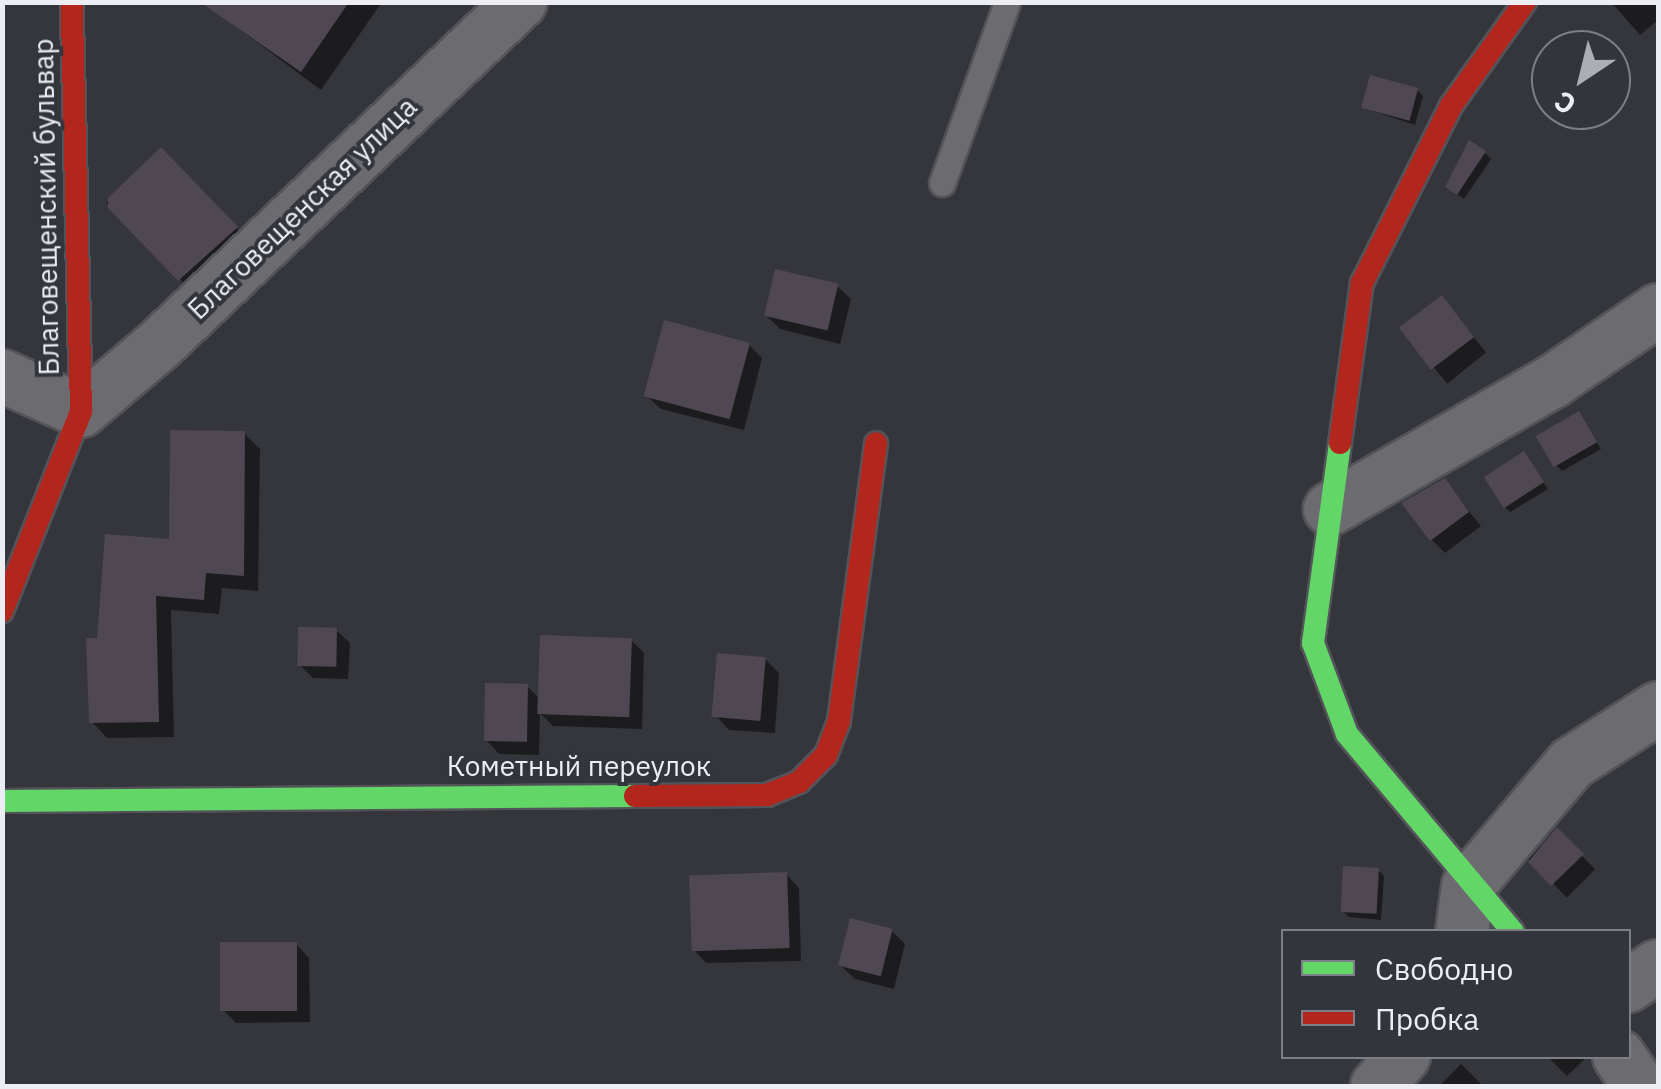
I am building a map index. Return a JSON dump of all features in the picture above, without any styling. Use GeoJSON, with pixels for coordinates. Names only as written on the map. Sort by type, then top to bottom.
{"type":"FeatureCollection","features":[{"type":"Feature","properties":{"kind":"street","name":"Благовещенский бульвар"},"geometry":{"type":"LineString","coordinates":[[72,2],[81,411]]}},
{"type":"Feature","properties":{"kind":"street","name":"Благовещенская улица"},"geometry":{"type":"LineString","coordinates":[[81,411],[160,344],[522,2]]}},
{"type":"Feature","properties":{"kind":"street"},"geometry":{"type":"LineString","coordinates":[[1507,929],[1465,909],[1347,734],[1313,643],[1362,283],[1451,106],[1525,2]]}},
{"type":"Feature","properties":{"kind":"street"},"geometry":{"type":"LineString","coordinates":[[1330,509],[1552,382],[1658,310]]}},
{"type":"Feature","properties":{"kind":"street"},"geometry":{"type":"LineString","coordinates":[[2,376],[81,411],[2,611]]}},
{"type":"Feature","properties":{"kind":"street","name":"Кометный переулок"},"geometry":{"type":"LineString","coordinates":[[2,800],[768,795],[812,768],[839,721],[876,443]]}},
{"type":"Feature","properties":{"kind":"street"},"geometry":{"type":"LineString","coordinates":[[1465,909],[1572,763],[1658,708]]}},
{"type":"Feature","properties":{"kind":"street"},"geometry":{"type":"LineString","coordinates":[[1631,984],[1658,966]]}},
{"type":"Feature","properties":{"kind":"street"},"geometry":{"type":"LineString","coordinates":[[1377,1086],[1401,1059]]}},
{"type":"Feature","properties":{"kind":"street"},"geometry":{"type":"LineString","coordinates":[[1621,1059],[1640,1086]]}},
{"type":"Feature","properties":{"kind":"lane"},"geometry":{"type":"LineString","coordinates":[[942,183],[1008,2]]}},
{"type":"Feature","properties":{"kind":"building"},"geometry":{"type":"Polygon","coordinates":[[[200,2],[349,2],[301,72],[200,2]]]}},
{"type":"Feature","properties":{"kind":"building"},"geometry":{"type":"Polygon","coordinates":[[[1370,75],[1418,88],[1409,121],[1361,108],[1370,75]]]}},
{"type":"Feature","properties":{"kind":"building"},"geometry":{"type":"Polygon","coordinates":[[[1469,140],[1486,151],[1457,195],[1445,187],[1469,140]]]}},
{"type":"Feature","properties":{"kind":"building"},"geometry":{"type":"Polygon","coordinates":[[[161,147],[238,227],[178,281],[108,208],[108,198],[161,147]]]}},
{"type":"Feature","properties":{"kind":"building"},"geometry":{"type":"Polygon","coordinates":[[[775,269],[838,284],[828,330],[764,316],[775,269]]]}},
{"type":"Feature","properties":{"kind":"building"},"geometry":{"type":"Polygon","coordinates":[[[1442,295],[1474,337],[1431,370],[1399,327],[1442,295]]]}},
{"type":"Feature","properties":{"kind":"building"},"geometry":{"type":"Polygon","coordinates":[[[664,320],[750,343],[730,419],[644,396],[664,320]]]}},
{"type":"Feature","properties":{"kind":"building"},"geometry":{"type":"Polygon","coordinates":[[[1579,411],[1597,442],[1554,467],[1536,436],[1579,411]]]}},
{"type":"Feature","properties":{"kind":"building"},"geometry":{"type":"Polygon","coordinates":[[[170,430],[245,431],[244,576],[206,573],[204,600],[156,596],[159,722],[89,723],[86,638],[97,638],[105,534],[169,539],[170,430]]]}},
{"type":"Feature","properties":{"kind":"building"},"geometry":{"type":"Polygon","coordinates":[[[1524,451],[1544,482],[1504,508],[1484,477],[1524,451]]]}},
{"type":"Feature","properties":{"kind":"building"},"geometry":{"type":"Polygon","coordinates":[[[1445,478],[1469,512],[1430,541],[1401,503],[1445,478]]]}},
{"type":"Feature","properties":{"kind":"building"},"geometry":{"type":"Polygon","coordinates":[[[298,627],[337,628],[336,667],[297,666],[298,627]]]}},
{"type":"Feature","properties":{"kind":"building"},"geometry":{"type":"Polygon","coordinates":[[[540,635],[632,638],[629,717],[537,714],[540,635]]]}},
{"type":"Feature","properties":{"kind":"building"},"geometry":{"type":"Polygon","coordinates":[[[717,653],[766,657],[760,721],[711,717],[717,653]]]}},
{"type":"Feature","properties":{"kind":"building"},"geometry":{"type":"Polygon","coordinates":[[[485,683],[528,684],[527,742],[484,741],[485,683]]]}},
{"type":"Feature","properties":{"kind":"building"},"geometry":{"type":"Polygon","coordinates":[[[1557,827],[1584,854],[1551,886],[1528,862],[1557,827]]]}},
{"type":"Feature","properties":{"kind":"building"},"geometry":{"type":"Polygon","coordinates":[[[1343,866],[1379,868],[1377,914],[1341,912],[1343,866]]]}},
{"type":"Feature","properties":{"kind":"building"},"geometry":{"type":"Polygon","coordinates":[[[787,872],[790,948],[692,951],[689,875],[787,872]]]}},
{"type":"Feature","properties":{"kind":"building"},"geometry":{"type":"Polygon","coordinates":[[[850,918],[893,929],[881,976],[838,966],[850,918]]]}},
{"type":"Feature","properties":{"kind":"building"},"geometry":{"type":"Polygon","coordinates":[[[220,942],[297,942],[297,1011],[220,1011],[220,942]]]}},
{"type":"Feature","properties":{"kind":"traffic: fast"},"geometry":{"type":"LineString","coordinates":[[1340,443],[1313,643],[1347,734],[1510,929]]}},
{"type":"Feature","properties":{"kind":"traffic: fast"},"geometry":{"type":"LineString","coordinates":[[2,801],[635,796]]}},
{"type":"Feature","properties":{"kind":"traffic: jam"},"geometry":{"type":"LineString","coordinates":[[2,611],[81,411],[72,2]]}},
{"type":"Feature","properties":{"kind":"traffic: jam"},"geometry":{"type":"LineString","coordinates":[[1340,443],[1362,283],[1451,106],[1525,2]]}},
{"type":"Feature","properties":{"kind":"traffic: jam"},"geometry":{"type":"LineString","coordinates":[[635,796],[767,795],[799,782],[826,755],[839,721],[876,443]]}}]}
